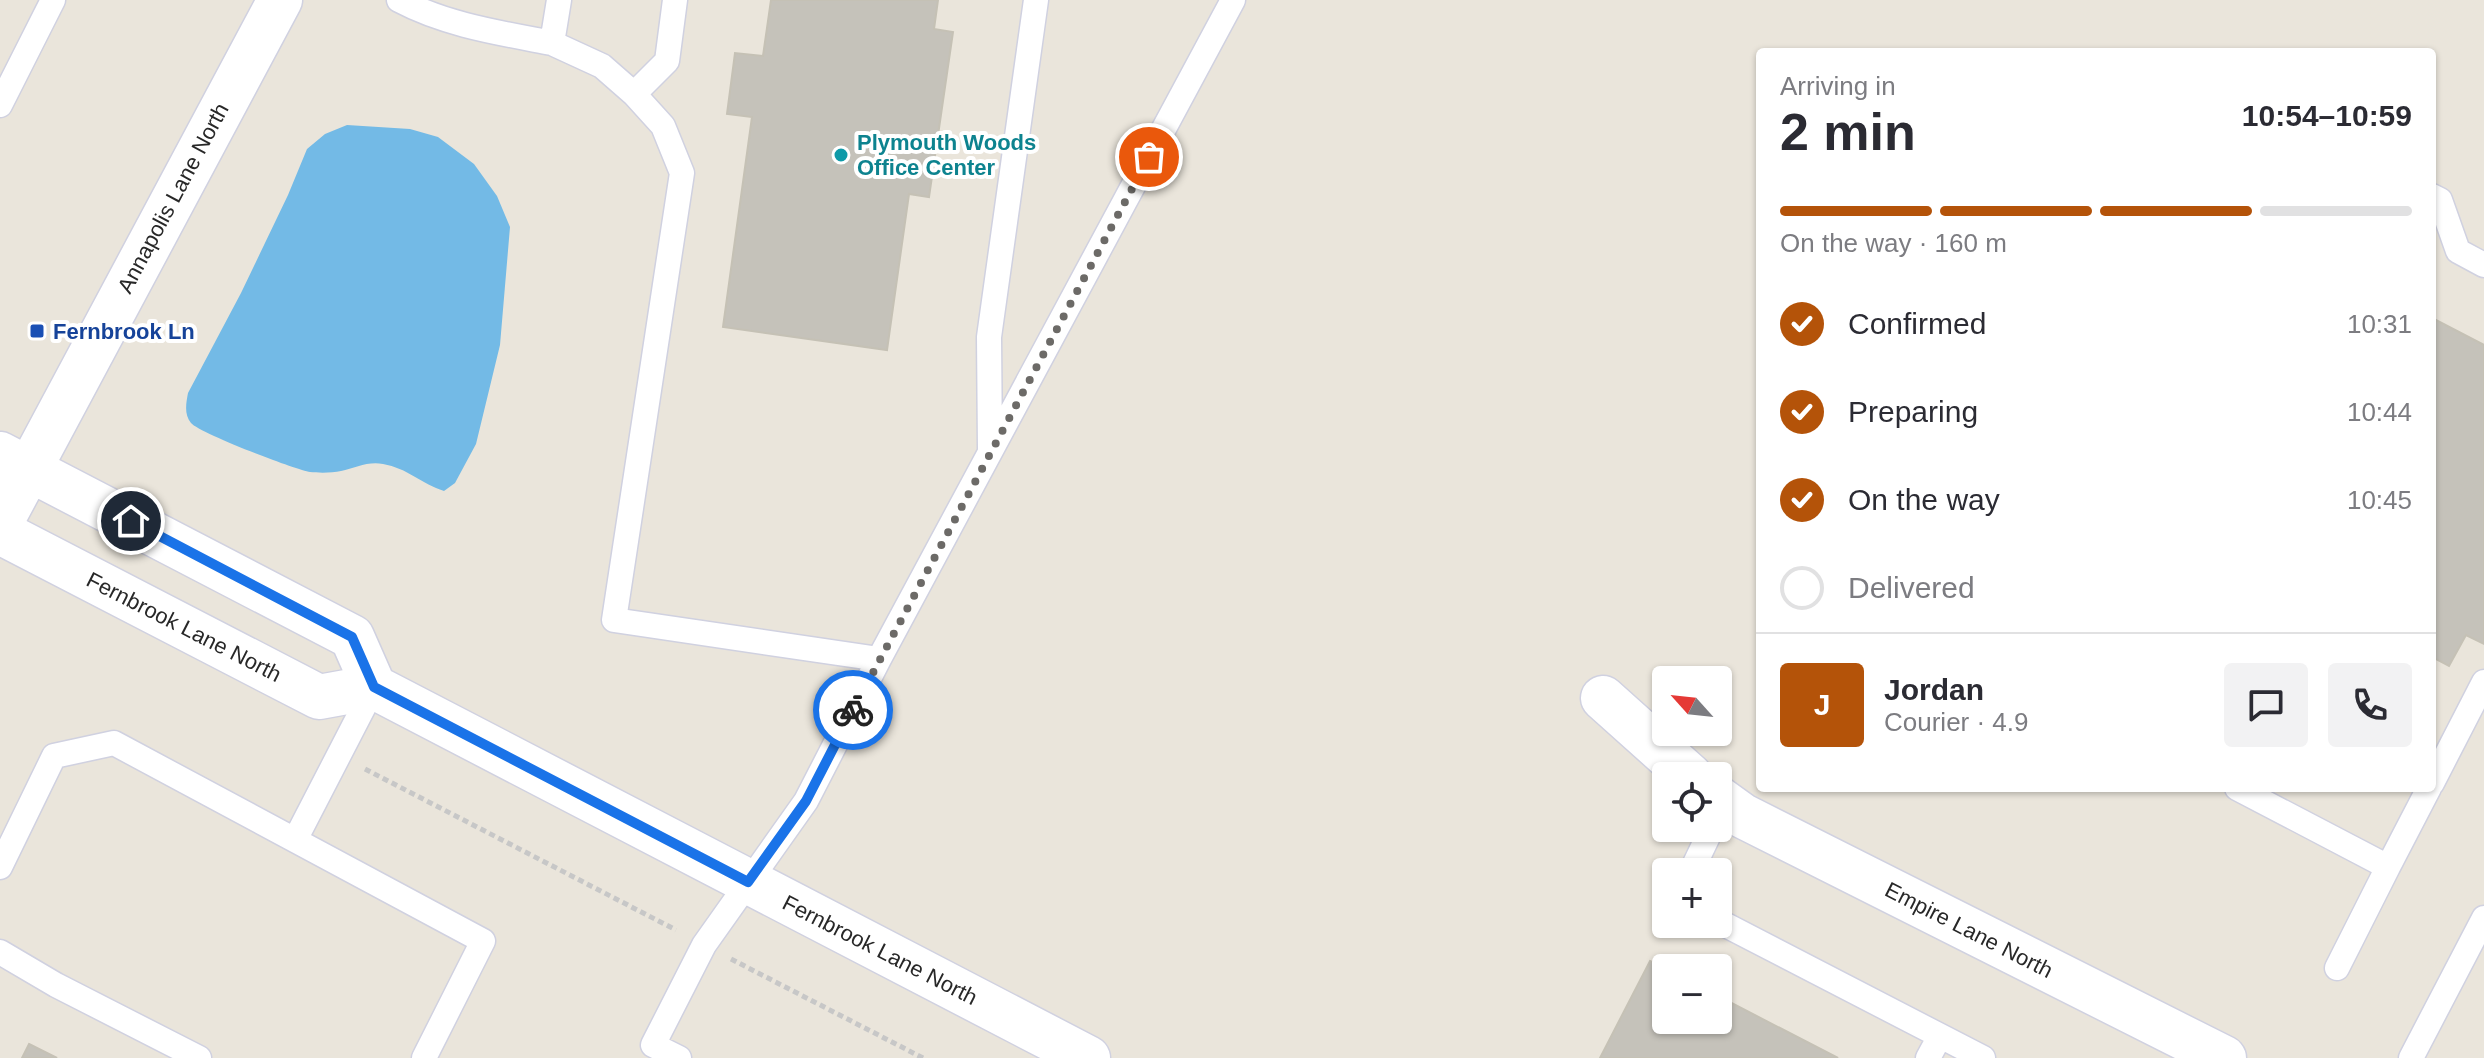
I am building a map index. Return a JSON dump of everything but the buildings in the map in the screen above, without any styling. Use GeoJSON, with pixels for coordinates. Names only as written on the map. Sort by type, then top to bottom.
{"type":"FeatureCollection","features":[{"type":"Feature","properties":{"kind":"street","name":"Annapolis Lane North"},"geometry":{"type":"LineString","coordinates":[[0,524],[15,461],[280,0]]}},
{"type":"Feature","properties":{"kind":"street"},"geometry":{"type":"LineString","coordinates":[[15,461],[352,637],[374,687]]}},
{"type":"Feature","properties":{"kind":"street","name":"Fernbrook Lane North"},"geometry":{"type":"LineString","coordinates":[[0,532],[319,697],[374,687],[1088,1058]]}},
{"type":"Feature","properties":{"kind":"street"},"geometry":{"type":"LineString","coordinates":[[1603,698],[1674,762]]}},
{"type":"Feature","properties":{"kind":"street","name":"Empire Lane North"},"geometry":{"type":"LineString","coordinates":[[1732,814],[1743,816],[2195,1052]]}},
{"type":"Feature","properties":{"kind":"lane"},"geometry":{"type":"LineString","coordinates":[[0,105],[53,0]]}},
{"type":"Feature","properties":{"kind":"lane"},"geometry":{"type":"LineString","coordinates":[[399,0],[415,9],[469,27],[552,43],[602,66],[634,94],[663,126],[682,173],[614,620],[879,659]]}},
{"type":"Feature","properties":{"kind":"lane"},"geometry":{"type":"LineString","coordinates":[[552,43],[559,0]]}},
{"type":"Feature","properties":{"kind":"lane"},"geometry":{"type":"LineString","coordinates":[[634,94],[667,61],[675,0]]}},
{"type":"Feature","properties":{"kind":"lane"},"geometry":{"type":"LineString","coordinates":[[990,452],[989,337],[1036,0]]}},
{"type":"Feature","properties":{"kind":"lane"},"geometry":{"type":"LineString","coordinates":[[679,1058],[653,1045],[704,945],[806,801],[1233,0]]}},
{"type":"Feature","properties":{"kind":"lane"},"geometry":{"type":"LineString","coordinates":[[2436,198],[2440,200],[2458,251],[2484,265]]}},
{"type":"Feature","properties":{"kind":"lane"},"geometry":{"type":"LineString","coordinates":[[2436,775],[2484,682]]}},
{"type":"Feature","properties":{"kind":"lane"},"geometry":{"type":"LineString","coordinates":[[295,840],[374,687]]}},
{"type":"Feature","properties":{"kind":"lane"},"geometry":{"type":"LineString","coordinates":[[0,867],[54,756],[114,743],[483,941],[424,1058]]}},
{"type":"Feature","properties":{"kind":"lane"},"geometry":{"type":"LineString","coordinates":[[2245,792],[2388,867]]}},
{"type":"Feature","properties":{"kind":"lane"},"geometry":{"type":"LineString","coordinates":[[2337,968],[2427,792]]}},
{"type":"Feature","properties":{"kind":"lane"},"geometry":{"type":"LineString","coordinates":[[2411,1058],[2484,918]]}},
{"type":"Feature","properties":{"kind":"lane"},"geometry":{"type":"LineString","coordinates":[[1732,928],[1983,1058]]}},
{"type":"Feature","properties":{"kind":"lane"},"geometry":{"type":"LineString","coordinates":[[0,952],[56,985],[199,1058]]}},
{"type":"Feature","properties":{"kind":"lane"},"geometry":{"type":"LineString","coordinates":[[1928,1058],[1940,1036]]}},
{"type":"Feature","properties":{"kind":"path"},"geometry":{"type":"LineString","coordinates":[[338,755],[923,1058]]}},
{"type":"Feature","properties":{"kind":"water"},"geometry":{"type":"Polygon","coordinates":[[[347,125],[410,129],[438,137],[474,164],[497,196],[510,227],[500,345],[476,444],[455,483],[444,491],[400,469],[377,463],[341,471],[301,470],[211,435],[191,423],[187,416],[188,393],[241,293],[307,149],[325,134],[347,125]]]}},
{"type":"Feature","properties":{"kind":"way so far"},"geometry":{"type":"LineString","coordinates":[[853,710],[1149,157]]}},
{"type":"Feature","properties":{"kind":"place","name":"Plymouth Woods Office Center"},"geometry":{"type":"Point","coordinates":[841,155]}},
{"type":"Feature","properties":{"kind":"place","name":"Fernbrook Ln"},"geometry":{"type":"Point","coordinates":[37,331]}},
{"type":"Feature","properties":{"kind":"route"},"geometry":{"type":"LineString","coordinates":[[131,521],[352,637],[374,687],[748,882],[806,801],[853,710]]}}]}
